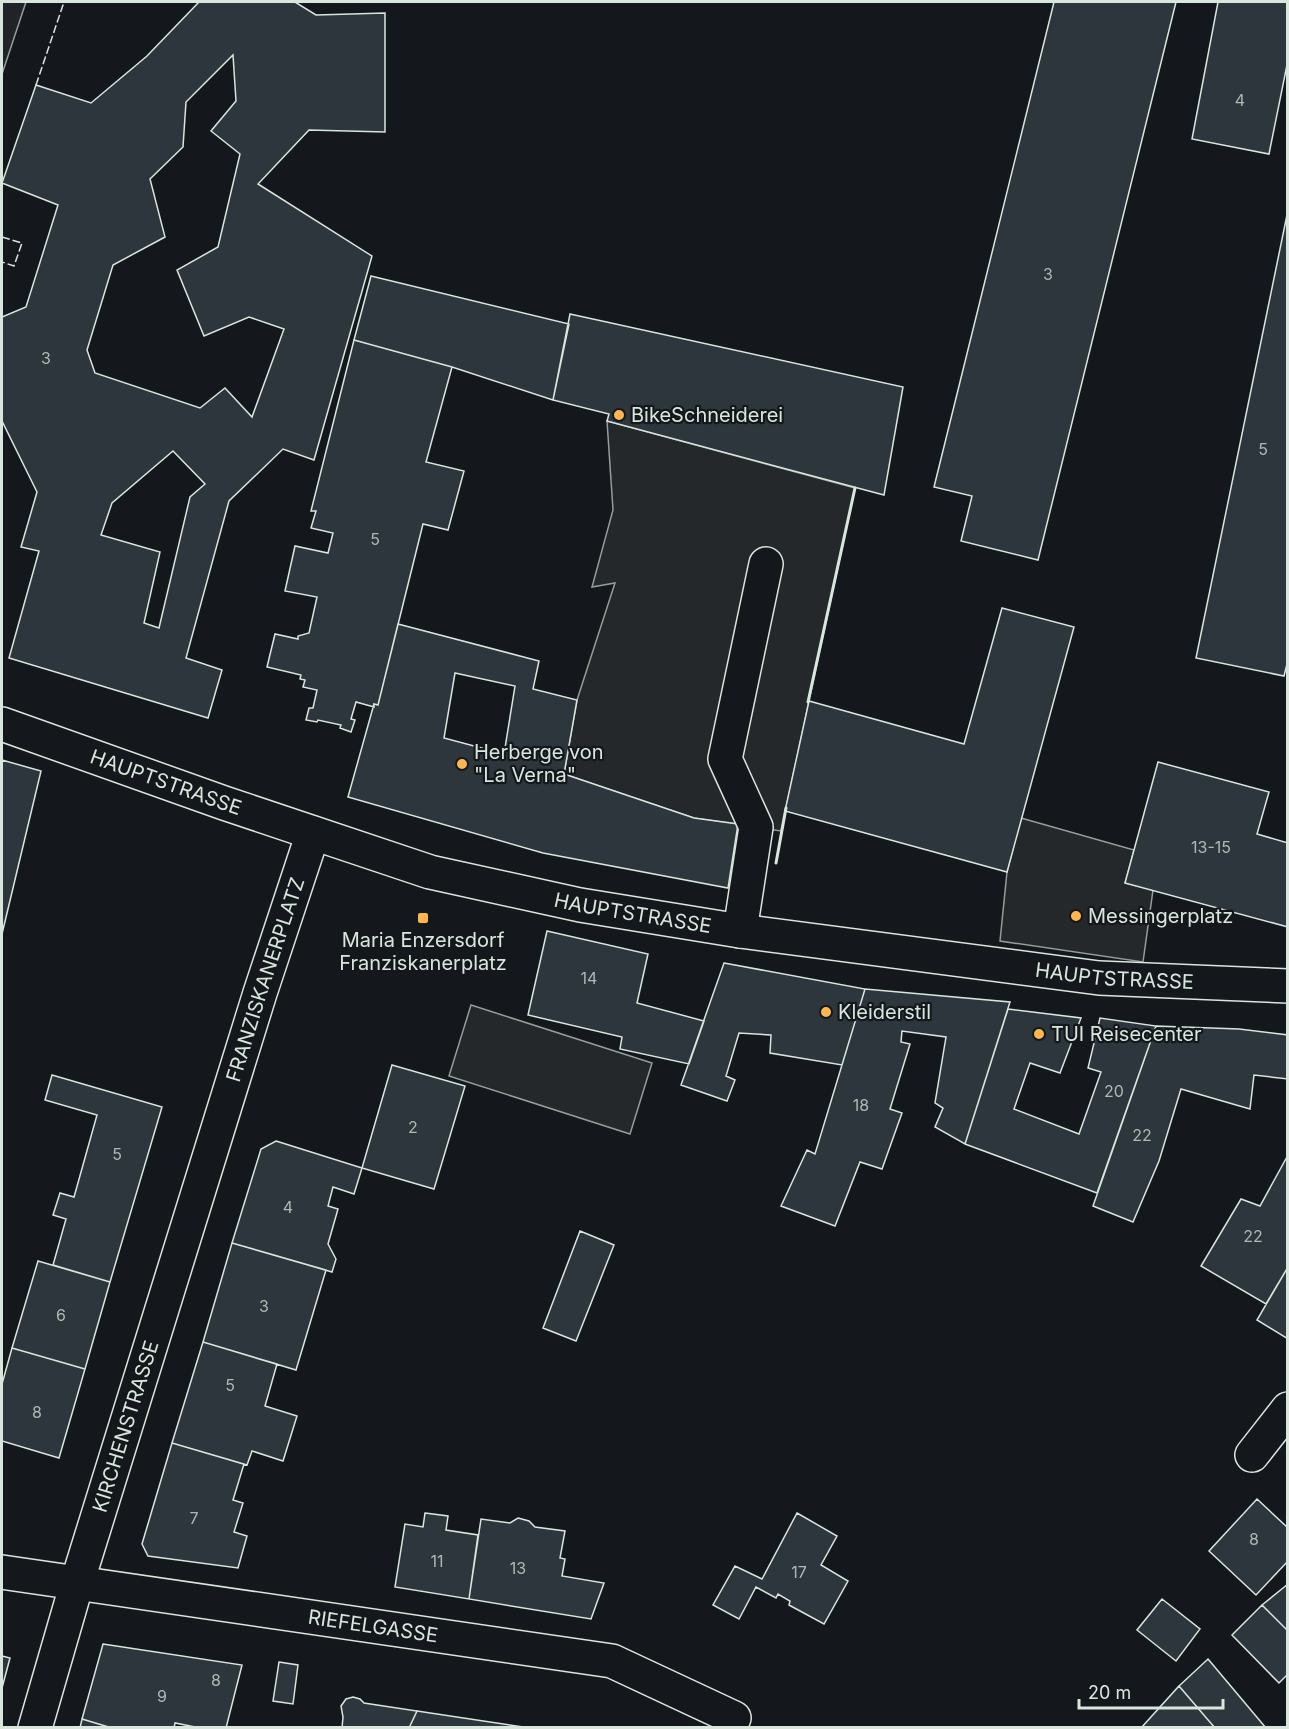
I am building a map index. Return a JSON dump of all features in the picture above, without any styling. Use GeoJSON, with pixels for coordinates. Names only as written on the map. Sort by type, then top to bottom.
{"type":"FeatureCollection","features":[{"type":"Feature","properties":{"kind":"main road"},"geometry":{"type":"LineString","coordinates":[[740,931],[756,827],[725,759],[766,564]]}},
{"type":"Feature","properties":{"kind":"main road","name":"HAUPTSTRASSE"},"geometry":{"type":"LineString","coordinates":[[2,724],[430,872],[580,905],[740,931],[1099,978],[1287,986]]}},
{"type":"Feature","properties":{"kind":"main road","name":"FRANZISKANERPLATZ"},"geometry":{"type":"LineString","coordinates":[[219,1125],[286,909],[313,833]]}},
{"type":"Feature","properties":{"kind":"main road","name":"KIRCHENSTRASSE"},"geometry":{"type":"LineString","coordinates":[[35,1728],[77,1582],[219,1125]]}},
{"type":"Feature","properties":{"kind":"main road"},"geometry":{"type":"LineString","coordinates":[[1252,1455],[1287,1409]]}},
{"type":"Feature","properties":{"kind":"main road","name":"RIEFELGASSE"},"geometry":{"type":"LineString","coordinates":[[2,1572],[612,1661],[734,1718]]}},
{"type":"Feature","properties":{"kind":"shaded area"},"geometry":{"type":"Polygon","coordinates":[[[2,2],[26,2],[2,74],[2,2]]]}},
{"type":"Feature","properties":{"kind":"shaded area"},"geometry":{"type":"Polygon","coordinates":[[[607,421],[855,488],[781,831],[694,818],[564,774],[577,700],[615,583],[592,587],[613,510],[607,421]]]}},
{"type":"Feature","properties":{"kind":"shaded area","name":"Messingerplatz"},"geometry":{"type":"Polygon","coordinates":[[[1021,818],[1134,850],[1125,883],[1153,890],[1143,962],[1000,941],[1007,872],[1021,818]]]}},
{"type":"Feature","properties":{"kind":"shaded area"},"geometry":{"type":"Polygon","coordinates":[[[471,1005],[652,1063],[630,1134],[449,1076],[471,1005]]]}},
{"type":"Feature","properties":{"kind":"building"},"geometry":{"type":"Polygon","coordinates":[[[199,2],[295,2],[316,15],[385,13],[385,132],[309,130],[258,184],[372,256],[314,460],[283,449],[229,501],[186,658],[222,670],[208,718],[9,658],[39,551],[21,547],[37,492],[2,421],[2,317],[26,307],[58,205],[2,183],[36,85],[91,103],[147,56],[199,2]],[[233,55],[186,102],[183,147],[150,179],[165,237],[113,265],[87,350],[95,373],[200,408],[225,388],[252,417],[284,329],[249,317],[204,336],[177,270],[218,247],[240,154],[211,131],[236,101],[233,55]],[[173,451],[112,503],[101,535],[160,552],[144,623],[159,628],[190,497],[205,484],[173,451]]]}},
{"type":"Feature","properties":{"kind":"building"},"geometry":{"type":"Polygon","coordinates":[[[1054,2],[1176,2],[1038,560],[961,541],[972,496],[934,487],[1054,2]]]}},
{"type":"Feature","properties":{"kind":"building"},"geometry":{"type":"Polygon","coordinates":[[[1218,2],[1288,2],[1288,60],[1269,154],[1192,139],[1218,2]]]}},
{"type":"Feature","properties":{"kind":"building"},"geometry":{"type":"Polygon","coordinates":[[[1288,210],[1288,660],[1284,676],[1196,658],[1288,210]]]}},
{"type":"Feature","properties":{"kind":"building"},"geometry":{"type":"Polygon","coordinates":[[[371,276],[569,324],[553,400],[452,367],[354,340],[371,276]]]}},
{"type":"Feature","properties":{"kind":"building"},"geometry":{"type":"Polygon","coordinates":[[[570,314],[903,387],[884,495],[607,421],[609,414],[553,400],[570,314]]]}},
{"type":"Feature","properties":{"kind":"building"},"geometry":{"type":"Polygon","coordinates":[[[354,340],[452,367],[426,462],[464,471],[448,530],[423,524],[378,705],[374,704],[374,707],[356,702],[351,719],[355,720],[351,732],[340,728],[341,725],[306,720],[309,708],[313,708],[317,690],[303,687],[305,680],[300,679],[301,675],[267,667],[275,634],[298,639],[298,636],[309,633],[317,597],[285,591],[295,546],[328,553],[333,533],[311,528],[316,511],[311,511],[354,340]]]}},
{"type":"Feature","properties":{"kind":"building"},"geometry":{"type":"Polygon","coordinates":[[[1002,608],[1074,627],[1007,872],[785,811],[809,701],[964,744],[1002,608]]]}},
{"type":"Feature","properties":{"kind":"building","name":"Herberge von \"La Verna\""},"geometry":{"type":"Polygon","coordinates":[[[398,624],[539,661],[533,689],[577,700],[564,774],[694,818],[738,824],[728,888],[543,853],[348,797],[374,704],[378,705],[398,624]],[[455,673],[444,738],[504,754],[515,686],[455,673]]]}},
{"type":"Feature","properties":{"kind":"building"},"geometry":{"type":"Polygon","coordinates":[[[2,760],[41,771],[2,934],[2,760]]]}},
{"type":"Feature","properties":{"kind":"building"},"geometry":{"type":"Polygon","coordinates":[[[1158,762],[1269,792],[1257,834],[1288,843],[1288,927],[1125,883],[1158,762]]]}},
{"type":"Feature","properties":{"kind":"building"},"geometry":{"type":"Polygon","coordinates":[[[547,931],[648,954],[637,1003],[704,1021],[689,1064],[620,1049],[622,1037],[528,1015],[547,931]]]}},
{"type":"Feature","properties":{"kind":"building"},"geometry":{"type":"Polygon","coordinates":[[[724,963],[865,989],[842,1065],[770,1053],[771,1035],[739,1033],[726,1076],[735,1080],[727,1101],[681,1085],[724,963]]]}},
{"type":"Feature","properties":{"kind":"building"},"geometry":{"type":"Polygon","coordinates":[[[865,989],[1010,1002],[965,1144],[935,1127],[943,1108],[935,1103],[946,1037],[902,1031],[901,1042],[910,1044],[890,1109],[902,1113],[882,1169],[860,1162],[835,1226],[781,1206],[807,1150],[815,1154],[865,989]]]}},
{"type":"Feature","properties":{"kind":"building"},"geometry":{"type":"Polygon","coordinates":[[[1008,1009],[1081,1018],[1060,1073],[1030,1063],[1014,1109],[1079,1134],[1101,1072],[1088,1068],[1100,1018],[1156,1026],[1097,1193],[965,1144],[1008,1009]]]}},
{"type":"Feature","properties":{"kind":"building"},"geometry":{"type":"Polygon","coordinates":[[[1156,1026],[1239,1029],[1288,1035],[1288,1079],[1254,1075],[1250,1109],[1181,1089],[1159,1161],[1133,1222],[1093,1206],[1156,1026]]]}},
{"type":"Feature","properties":{"kind":"building"},"geometry":{"type":"Polygon","coordinates":[[[392,1065],[465,1086],[434,1189],[362,1168],[392,1065]]]}},
{"type":"Feature","properties":{"kind":"building"},"geometry":{"type":"Polygon","coordinates":[[[52,1075],[162,1107],[110,1282],[53,1265],[66,1219],[53,1215],[60,1193],[74,1197],[97,1115],[45,1100],[52,1075]]]}},
{"type":"Feature","properties":{"kind":"building"},"geometry":{"type":"Polygon","coordinates":[[[276,1141],[362,1168],[354,1194],[333,1187],[328,1206],[338,1209],[328,1244],[336,1259],[332,1272],[232,1243],[261,1149],[276,1141]]]}},
{"type":"Feature","properties":{"kind":"building"},"geometry":{"type":"Polygon","coordinates":[[[1288,1155],[1288,1267],[1266,1304],[1201,1266],[1241,1199],[1260,1206],[1288,1155]]]}},
{"type":"Feature","properties":{"kind":"building"},"geometry":{"type":"Polygon","coordinates":[[[580,1231],[614,1245],[576,1341],[543,1328],[580,1231]]]}},
{"type":"Feature","properties":{"kind":"building"},"geometry":{"type":"Polygon","coordinates":[[[232,1243],[326,1270],[296,1370],[203,1342],[232,1243]]]}},
{"type":"Feature","properties":{"kind":"building"},"geometry":{"type":"Polygon","coordinates":[[[38,1261],[110,1282],[85,1369],[12,1348],[38,1261]]]}},
{"type":"Feature","properties":{"kind":"building"},"geometry":{"type":"Polygon","coordinates":[[[1288,1267],[1288,1339],[1257,1320],[1288,1267]]]}},
{"type":"Feature","properties":{"kind":"building"},"geometry":{"type":"Polygon","coordinates":[[[203,1342],[277,1364],[265,1406],[297,1416],[283,1461],[252,1451],[247,1465],[172,1443],[203,1342]]]}},
{"type":"Feature","properties":{"kind":"building"},"geometry":{"type":"Polygon","coordinates":[[[12,1348],[85,1369],[59,1458],[2,1441],[2,1384],[12,1348]]]}},
{"type":"Feature","properties":{"kind":"building"},"geometry":{"type":"Polygon","coordinates":[[[172,1443],[244,1464],[233,1500],[243,1503],[234,1532],[247,1536],[238,1568],[148,1556],[142,1544],[172,1443]]]}},
{"type":"Feature","properties":{"kind":"building"},"geometry":{"type":"Polygon","coordinates":[[[1257,1499],[1288,1528],[1288,1561],[1256,1595],[1209,1551],[1257,1499]]]}},
{"type":"Feature","properties":{"kind":"building"},"geometry":{"type":"Polygon","coordinates":[[[425,1513],[448,1516],[446,1530],[478,1535],[469,1599],[395,1587],[405,1524],[423,1527],[425,1513]]]}},
{"type":"Feature","properties":{"kind":"building"},"geometry":{"type":"Polygon","coordinates":[[[797,1513],[837,1536],[821,1565],[848,1581],[824,1624],[789,1605],[790,1601],[778,1594],[776,1598],[756,1587],[739,1619],[713,1605],[735,1566],[762,1579],[797,1513]]]}},
{"type":"Feature","properties":{"kind":"building"},"geometry":{"type":"Polygon","coordinates":[[[518,1518],[529,1521],[535,1527],[565,1531],[560,1558],[565,1559],[562,1576],[604,1583],[591,1619],[469,1599],[481,1519],[510,1523],[518,1518]]]}},
{"type":"Feature","properties":{"kind":"building"},"geometry":{"type":"Polygon","coordinates":[[[1288,1584],[1288,1631],[1262,1605],[1288,1584]]]}},
{"type":"Feature","properties":{"kind":"building"},"geometry":{"type":"Polygon","coordinates":[[[1162,1599],[1200,1629],[1176,1661],[1137,1630],[1162,1599]]]}},
{"type":"Feature","properties":{"kind":"building"},"geometry":{"type":"Polygon","coordinates":[[[1262,1605],[1288,1631],[1288,1674],[1279,1683],[1232,1635],[1262,1605]]]}},
{"type":"Feature","properties":{"kind":"building"},"geometry":{"type":"Polygon","coordinates":[[[103,1644],[242,1665],[226,1728],[200,1728],[175,1723],[174,1728],[112,1728],[82,1719],[103,1644]]]}},
{"type":"Feature","properties":{"kind":"building"},"geometry":{"type":"Polygon","coordinates":[[[2,1656],[10,1658],[2,1688],[2,1656]]]}},
{"type":"Feature","properties":{"kind":"building"},"geometry":{"type":"Polygon","coordinates":[[[1208,1659],[1266,1728],[1215,1728],[1179,1686],[1208,1659]]]}},
{"type":"Feature","properties":{"kind":"building"},"geometry":{"type":"Polygon","coordinates":[[[279,1662],[298,1665],[293,1704],[273,1701],[279,1662]]]}},
{"type":"Feature","properties":{"kind":"building"},"geometry":{"type":"Polygon","coordinates":[[[1179,1686],[1215,1728],[1141,1728],[1179,1686]]]}},
{"type":"Feature","properties":{"kind":"building"},"geometry":{"type":"Polygon","coordinates":[[[353,1697],[364,1703],[417,1711],[409,1728],[342,1728],[341,1706],[346,1699],[353,1697]]]}},
{"type":"Feature","properties":{"kind":"building"},"geometry":{"type":"Polygon","coordinates":[[[417,1711],[530,1728],[409,1728],[417,1711]]]}},
{"type":"Feature","properties":{"kind":"building"},"geometry":{"type":"Polygon","coordinates":[[[82,1719],[112,1728],[80,1728],[82,1719]]]}},
{"type":"Feature","properties":{"kind":"fence"},"geometry":{"type":"LineString","coordinates":[[36,85],[64,2]]}},
{"type":"Feature","properties":{"kind":"fence"},"geometry":{"type":"LineString","coordinates":[[2,237],[22,243],[14,266],[2,262]]}},
{"type":"Feature","properties":{"kind":"wall"},"geometry":{"type":"LineString","coordinates":[[808,702],[855,488]]}},
{"type":"Feature","properties":{"kind":"wall"},"geometry":{"type":"LineString","coordinates":[[776,863],[786,808]]}},
{"type":"Feature","properties":{"kind":"place","name":"BikeSchneiderei"},"geometry":{"type":"Point","coordinates":[619,415]}},
{"type":"Feature","properties":{"kind":"place","name":"Herberge von \"La Verna\""},"geometry":{"type":"Point","coordinates":[462,764]}},
{"type":"Feature","properties":{"kind":"place","name":"Messingerplatz"},"geometry":{"type":"Point","coordinates":[1076,916]}},
{"type":"Feature","properties":{"kind":"place","name":"Maria Enzersdorf Franziskanerplatz"},"geometry":{"type":"Point","coordinates":[423,918]}},
{"type":"Feature","properties":{"kind":"place","name":"Kleiderstil"},"geometry":{"type":"Point","coordinates":[826,1012]}},
{"type":"Feature","properties":{"kind":"place","name":"TUI Reisecenter"},"geometry":{"type":"Point","coordinates":[1039,1034]}}]}
